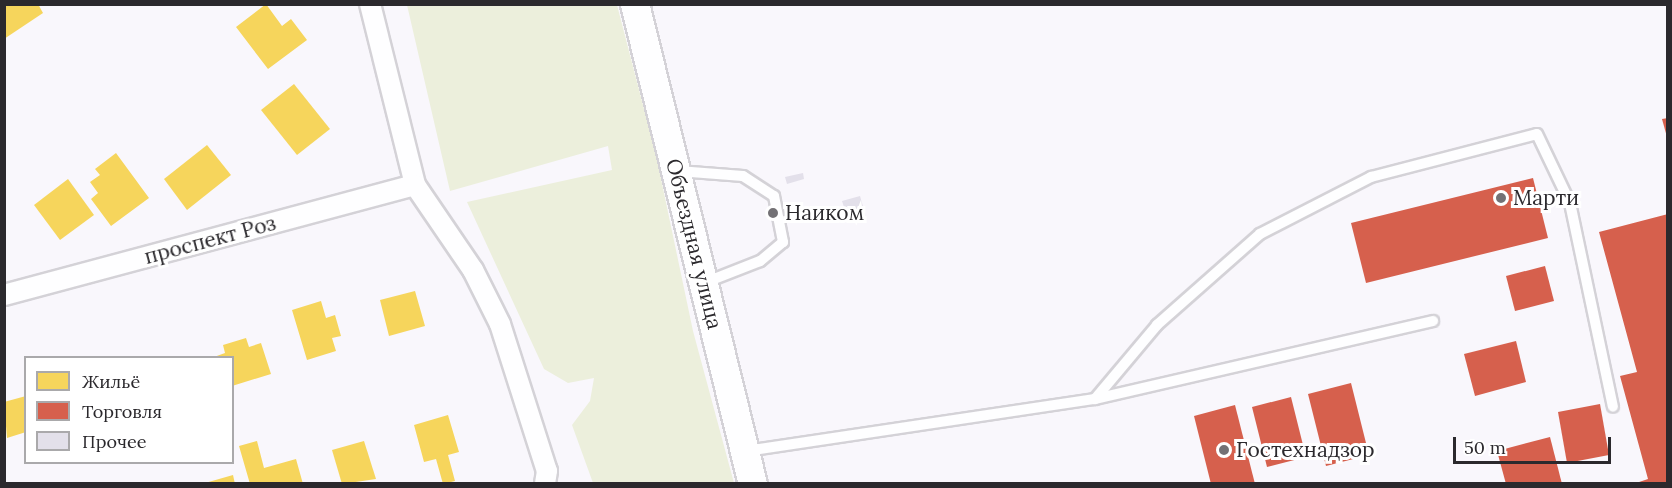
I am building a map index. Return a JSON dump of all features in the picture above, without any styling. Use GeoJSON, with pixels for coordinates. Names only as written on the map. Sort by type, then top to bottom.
{"type":"FeatureCollection","features":[{"type":"Feature","properties":{"kind":"main road","name":"Объездная улица"},"geometry":{"type":"LineString","coordinates":[[635,4],[753,483]]}},
{"type":"Feature","properties":{"kind":"street"},"geometry":{"type":"LineString","coordinates":[[370,4],[415,185],[473,270],[500,324],[548,479]]}},
{"type":"Feature","properties":{"kind":"street","name":"проспект Роз"},"geometry":{"type":"LineString","coordinates":[[4,295],[415,185]]}},
{"type":"Feature","properties":{"kind":"lane"},"geometry":{"type":"LineString","coordinates":[[1095,399],[1156,325],[1260,234],[1371,177],[1537,134],[1570,203],[1613,407]]}},
{"type":"Feature","properties":{"kind":"lane"},"geometry":{"type":"LineString","coordinates":[[676,171],[743,176],[774,196],[783,242],[760,261],[704,283]]}},
{"type":"Feature","properties":{"kind":"lane"},"geometry":{"type":"LineString","coordinates":[[745,451],[1095,399],[1433,321]]}},
{"type":"Feature","properties":{"kind":"green space"},"geometry":{"type":"Polygon","coordinates":[[[407,5],[617,5],[656,155],[693,331],[734,483],[593,483],[572,425],[590,401],[594,378],[568,383],[544,369],[467,202],[612,170],[608,146],[450,191],[407,5]]]}},
{"type":"Feature","properties":{"kind":"building: Жильё"},"geometry":{"type":"Polygon","coordinates":[[[4,4],[38,4],[43,13],[4,39],[4,4]]]}},
{"type":"Feature","properties":{"kind":"building: Жильё"},"geometry":{"type":"Polygon","coordinates":[[[266,4],[282,26],[291,19],[307,40],[268,69],[236,27],[266,4]]]}},
{"type":"Feature","properties":{"kind":"building: Жильё"},"geometry":{"type":"Polygon","coordinates":[[[294,84],[330,129],[297,155],[261,110],[294,84]]]}},
{"type":"Feature","properties":{"kind":"building: Жильё"},"geometry":{"type":"Polygon","coordinates":[[[207,145],[231,175],[187,210],[164,179],[207,145]]]}},
{"type":"Feature","properties":{"kind":"building: Жильё"},"geometry":{"type":"Polygon","coordinates":[[[116,153],[149,198],[111,226],[91,199],[98,193],[90,182],[100,175],[95,169],[116,153]]]}},
{"type":"Feature","properties":{"kind":"building: Жильё"},"geometry":{"type":"Polygon","coordinates":[[[68,179],[94,215],[60,240],[34,205],[68,179]]]}},
{"type":"Feature","properties":{"kind":"building: Жильё"},"geometry":{"type":"Polygon","coordinates":[[[415,291],[425,326],[389,336],[380,300],[415,291]]]}},
{"type":"Feature","properties":{"kind":"building: Жильё"},"geometry":{"type":"Polygon","coordinates":[[[321,301],[326,318],[335,315],[341,336],[332,338],[336,351],[307,360],[292,310],[321,301]]]}},
{"type":"Feature","properties":{"kind":"building: Жильё"},"geometry":{"type":"Polygon","coordinates":[[[246,338],[249,347],[261,343],[271,374],[234,385],[234,356],[217,356],[225,353],[223,345],[246,338]]]}},
{"type":"Feature","properties":{"kind":"building: Жильё"},"geometry":{"type":"Polygon","coordinates":[[[24,397],[24,433],[7,438],[4,402],[24,397]]]}},
{"type":"Feature","properties":{"kind":"building: Жильё"},"geometry":{"type":"Polygon","coordinates":[[[448,415],[459,452],[448,455],[455,481],[443,484],[436,459],[424,462],[414,425],[448,415]]]}},
{"type":"Feature","properties":{"kind":"building: Жильё"},"geometry":{"type":"Polygon","coordinates":[[[257,441],[264,468],[296,459],[303,484],[250,484],[239,446],[257,441]]]}},
{"type":"Feature","properties":{"kind":"building: Жильё"},"geometry":{"type":"Polygon","coordinates":[[[364,441],[376,479],[342,484],[332,450],[364,441]]]}},
{"type":"Feature","properties":{"kind":"building: Жильё"},"geometry":{"type":"Polygon","coordinates":[[[233,475],[235,484],[205,484],[205,483],[233,475]]]}},
{"type":"Feature","properties":{"kind":"building: Торговля"},"geometry":{"type":"Polygon","coordinates":[[[1668,118],[1668,137],[1667,137],[1662,119],[1668,118]]]}},
{"type":"Feature","properties":{"kind":"building: Торговля"},"geometry":{"type":"Polygon","coordinates":[[[1533,178],[1548,238],[1366,283],[1351,223],[1533,178]]]}},
{"type":"Feature","properties":{"kind":"building: Торговля"},"geometry":{"type":"Polygon","coordinates":[[[1668,214],[1668,484],[1633,484],[1648,479],[1620,376],[1637,372],[1599,232],[1668,214]]]}},
{"type":"Feature","properties":{"kind":"building: Торговля"},"geometry":{"type":"Polygon","coordinates":[[[1545,266],[1554,301],[1515,311],[1506,276],[1545,266]]]}},
{"type":"Feature","properties":{"kind":"building: Торговля"},"geometry":{"type":"Polygon","coordinates":[[[1516,341],[1526,382],[1475,396],[1464,354],[1516,341]]]}},
{"type":"Feature","properties":{"kind":"building: Торговля"},"geometry":{"type":"Polygon","coordinates":[[[1351,383],[1369,455],[1326,466],[1308,394],[1351,383]]]}},
{"type":"Feature","properties":{"kind":"building: Торговля"},"geometry":{"type":"Polygon","coordinates":[[[1291,397],[1306,457],[1267,467],[1252,407],[1291,397]]]}},
{"type":"Feature","properties":{"kind":"building: Торговля"},"geometry":{"type":"Polygon","coordinates":[[[1600,404],[1609,455],[1567,463],[1558,412],[1600,404]]]}},
{"type":"Feature","properties":{"kind":"building: Торговля","name":"Гостехнадзор"},"geometry":{"type":"Polygon","coordinates":[[[1235,405],[1255,484],[1211,484],[1194,416],[1235,405]]]}},
{"type":"Feature","properties":{"kind":"building: Торговля"},"geometry":{"type":"Polygon","coordinates":[[[1550,437],[1562,484],[1506,484],[1497,451],[1550,437]]]}},
{"type":"Feature","properties":{"kind":"building: Прочее"},"geometry":{"type":"Polygon","coordinates":[[[803,173],[804,179],[787,184],[785,177],[803,173]]]}},
{"type":"Feature","properties":{"kind":"building: Прочее"},"geometry":{"type":"Polygon","coordinates":[[[860,196],[864,210],[847,216],[842,201],[860,196]]]}},
{"type":"Feature","properties":{"kind":"place","name":"Марти"},"geometry":{"type":"Point","coordinates":[1501,198]}},
{"type":"Feature","properties":{"kind":"place","name":"Наиком"},"geometry":{"type":"Point","coordinates":[773,213]}},
{"type":"Feature","properties":{"kind":"place","name":"Гостехнадзор"},"geometry":{"type":"Point","coordinates":[1224,450]}}]}
